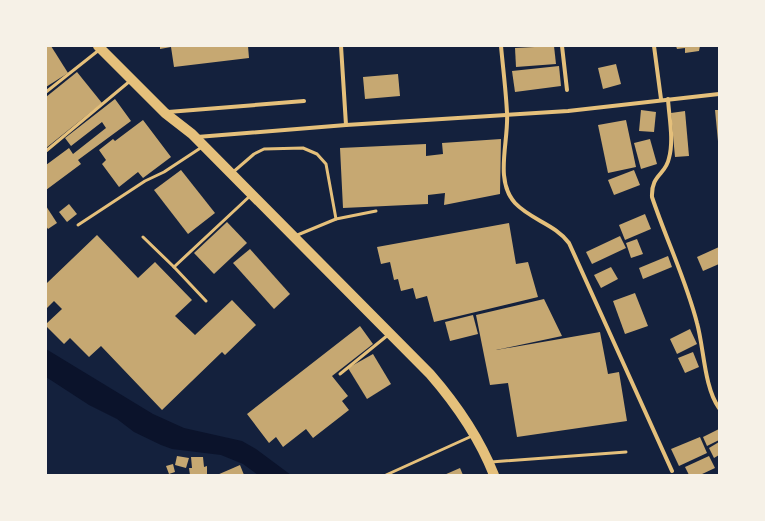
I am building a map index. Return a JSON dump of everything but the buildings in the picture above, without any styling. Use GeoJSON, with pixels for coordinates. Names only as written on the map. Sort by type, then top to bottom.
{"type":"FeatureCollection","features":[{"type":"Feature","properties":{"kind":"highway"},"geometry":{"type":"LineString","coordinates":[[99,48],[166,113],[204,146],[447,392],[475,434],[494,475]]}},
{"type":"Feature","properties":{"kind":"street"},"geometry":{"type":"LineString","coordinates":[[341,46],[346,125]]}},
{"type":"Feature","properties":{"kind":"street"},"geometry":{"type":"LineString","coordinates":[[501,46],[508,115],[504,173],[506,185],[510,195],[515,203],[556,230],[569,243],[672,471]]}},
{"type":"Feature","properties":{"kind":"street"},"geometry":{"type":"LineString","coordinates":[[562,46],[567,90]]}},
{"type":"Feature","properties":{"kind":"street"},"geometry":{"type":"LineString","coordinates":[[654,46],[661,99]]}},
{"type":"Feature","properties":{"kind":"street"},"geometry":{"type":"LineString","coordinates":[[194,137],[346,125],[568,111],[661,99],[719,94]]}},
{"type":"Feature","properties":{"kind":"street"},"geometry":{"type":"LineString","coordinates":[[668,99],[669,160],[655,178],[652,187],[652,196],[697,322],[708,380],[719,408]]}},
{"type":"Feature","properties":{"kind":"street"},"geometry":{"type":"LineString","coordinates":[[166,113],[304,100]]}},
{"type":"Feature","properties":{"kind":"lane"},"geometry":{"type":"LineString","coordinates":[[46,92],[99,48]]}},
{"type":"Feature","properties":{"kind":"lane"},"geometry":{"type":"LineString","coordinates":[[46,151],[132,80]]}},
{"type":"Feature","properties":{"kind":"lane"},"geometry":{"type":"LineString","coordinates":[[78,225],[145,181],[164,172],[204,146]]}},
{"type":"Feature","properties":{"kind":"lane"},"geometry":{"type":"LineString","coordinates":[[231,174],[254,154],[264,149],[303,148],[317,154],[326,164],[336,219]]}},
{"type":"Feature","properties":{"kind":"lane"},"geometry":{"type":"LineString","coordinates":[[174,267],[251,194]]}},
{"type":"Feature","properties":{"kind":"lane"},"geometry":{"type":"LineString","coordinates":[[293,236],[336,219],[376,211]]}},
{"type":"Feature","properties":{"kind":"lane"},"geometry":{"type":"LineString","coordinates":[[143,237],[206,301]]}},
{"type":"Feature","properties":{"kind":"lane"},"geometry":{"type":"LineString","coordinates":[[340,374],[390,333]]}},
{"type":"Feature","properties":{"kind":"lane"},"geometry":{"type":"LineString","coordinates":[[386,475],[475,434]]}},
{"type":"Feature","properties":{"kind":"lane"},"geometry":{"type":"LineString","coordinates":[[489,462],[626,452]]}},
{"type":"Feature","properties":{"kind":"water"},"geometry":{"type":"Polygon","coordinates":[[[46,349],[153,414],[184,428],[242,441],[256,449],[291,475],[258,475],[243,464],[221,455],[172,449],[134,432],[117,419],[89,405],[46,377],[46,349]]]}}]}
